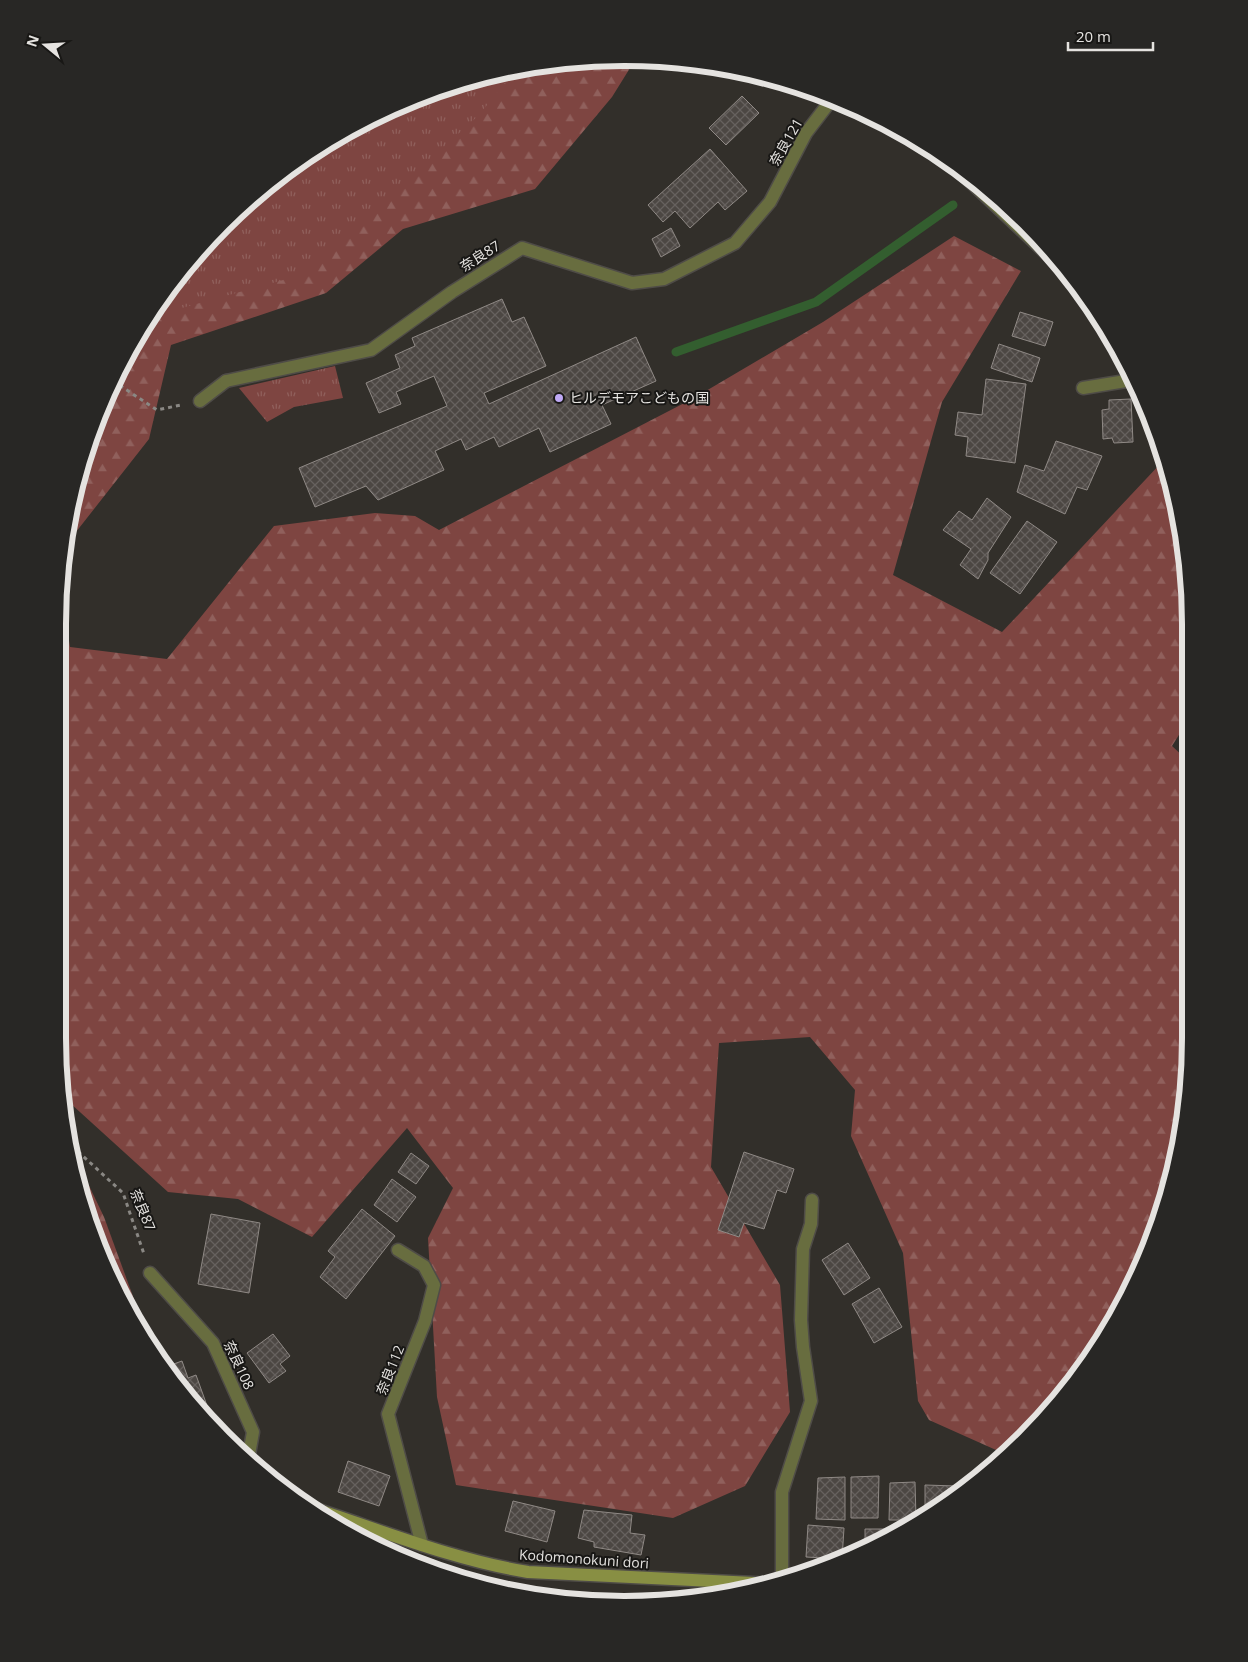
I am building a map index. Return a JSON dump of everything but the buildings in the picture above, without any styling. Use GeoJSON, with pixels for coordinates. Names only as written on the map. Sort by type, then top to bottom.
{"type":"FeatureCollection","features":[{"type":"Feature","properties":{"kind":"main road","name":"Kodomonokuni dori"},"geometry":{"type":"LineString","coordinates":[[338,1517],[498,1568],[528,1572],[744,1583]]}},
{"type":"Feature","properties":{"kind":"street","name":"奈良121"},"geometry":{"type":"LineString","coordinates":[[770,202],[806,133],[827,105]]}},
{"type":"Feature","properties":{"kind":"street","name":"奈良87"},"geometry":{"type":"LineString","coordinates":[[200,401],[226,381],[371,350],[452,292],[522,248],[632,283],[664,278],[735,243],[770,202]]}},
{"type":"Feature","properties":{"kind":"street"},"geometry":{"type":"LineString","coordinates":[[1083,388],[1126,381]]}},
{"type":"Feature","properties":{"kind":"street"},"geometry":{"type":"LineString","coordinates":[[782,1573],[782,1492],[811,1401],[801,1320],[803,1249],[811,1224],[812,1200]]}},
{"type":"Feature","properties":{"kind":"street","name":"奈良112"},"geometry":{"type":"LineString","coordinates":[[398,1250],[424,1266],[434,1284],[425,1321],[396,1399],[388,1414],[422,1545]]}},
{"type":"Feature","properties":{"kind":"street","name":"奈良108"},"geometry":{"type":"LineString","coordinates":[[150,1273],[213,1343],[253,1432],[250,1451]]}},
{"type":"Feature","properties":{"kind":"path"},"geometry":{"type":"LineString","coordinates":[[120,386],[157,410],[200,401]]}},
{"type":"Feature","properties":{"kind":"path","name":"奈良87"},"geometry":{"type":"LineString","coordinates":[[78,1152],[122,1193],[150,1273]]}},
{"type":"Feature","properties":{"kind":"green space"},"geometry":{"type":"Polygon","coordinates":[[[631,66],[612,97],[535,189],[403,229],[326,293],[171,345],[149,439],[74,535],[85,480],[96,445],[124,377],[141,345],[160,314],[205,256],[256,205],[314,160],[345,141],[377,124],[445,96],[480,85],[551,71],[588,67],[631,66]]]}},
{"type":"Feature","properties":{"kind":"green space"},"geometry":{"type":"Polygon","coordinates":[[[508,79],[480,114],[305,274],[160,314],[205,256],[230,230],[256,205],[314,160],[377,124],[411,109],[480,85],[508,79]]]}},
{"type":"Feature","properties":{"kind":"green space"},"geometry":{"type":"Polygon","coordinates":[[[954,236],[1021,271],[942,402],[893,575],[1002,632],[1159,466],[1171,515],[1181,588],[1182,730],[1172,746],[1182,755],[1182,1038],[1181,1074],[1171,1147],[1152,1217],[1124,1285],[1088,1348],[1043,1406],[998,1451],[929,1420],[918,1401],[903,1253],[851,1136],[855,1090],[810,1037],[719,1043],[711,1167],[780,1285],[790,1412],[745,1486],[673,1518],[456,1485],[437,1397],[428,1238],[453,1188],[407,1128],[312,1237],[238,1199],[168,1192],[70,1103],[66,1038],[66,621],[70,647],[167,659],[274,526],[375,513],[415,516],[439,530],[694,398],[823,322],[954,236]]]}},
{"type":"Feature","properties":{"kind":"green space"},"geometry":{"type":"Polygon","coordinates":[[[335,366],[343,398],[294,407],[267,422],[239,388],[335,366]]]}},
{"type":"Feature","properties":{"kind":"green space"},"geometry":{"type":"Polygon","coordinates":[[[83,1173],[104,1217],[139,1314],[109,1251],[96,1217],[83,1173]]]}},
{"type":"Feature","properties":{"kind":"waterway"},"geometry":{"type":"LineString","coordinates":[[676,352],[816,302],[953,205]]}},
{"type":"Feature","properties":{"kind":"place","name":"ヒルデモアこどもの国"},"geometry":{"type":"Point","coordinates":[559,398]}}]}
